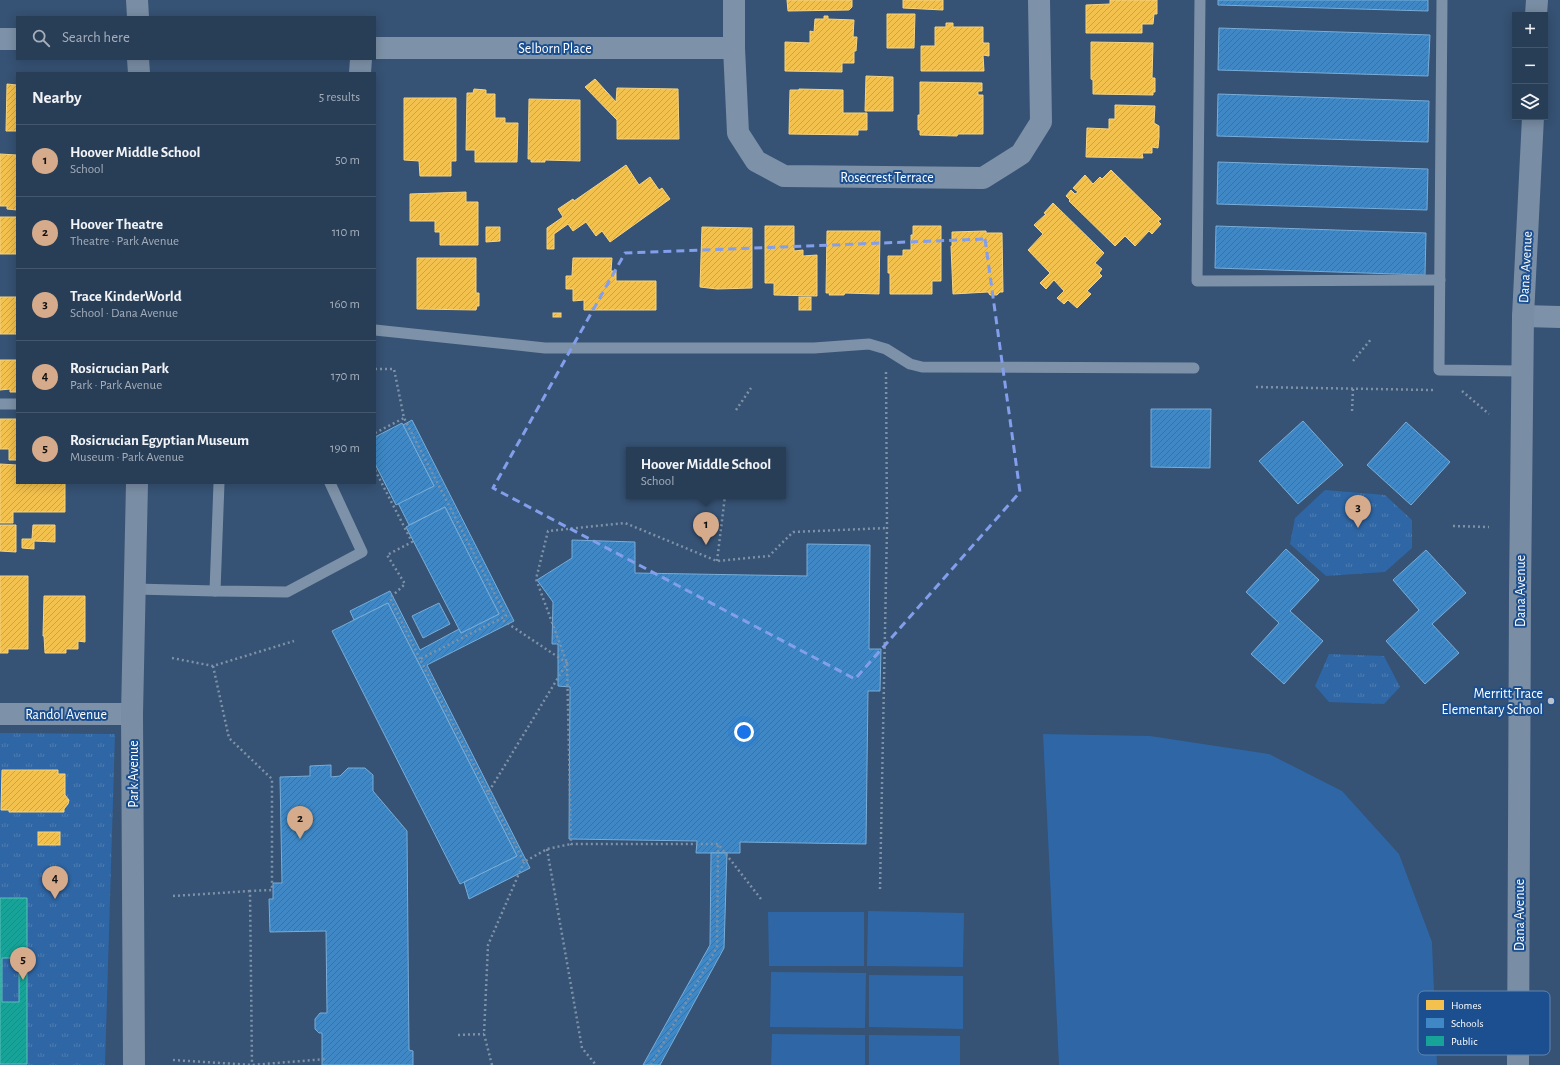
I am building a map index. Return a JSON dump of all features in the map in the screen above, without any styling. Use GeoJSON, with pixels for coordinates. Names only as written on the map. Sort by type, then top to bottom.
{"type":"FeatureCollection","features":[{"type":"Feature","properties":{"kind":"street"},"geometry":{"type":"LineString","coordinates":[[137,0],[138,16]]}},
{"type":"Feature","properties":{"kind":"street","name":"Rosecrest Terrace"},"geometry":{"type":"LineString","coordinates":[[734,0],[734,48],[738,133],[756,161],[784,176],[983,178],[1021,154],[1041,122],[1040,0]]}},
{"type":"Feature","properties":{"kind":"street"},"geometry":{"type":"LineString","coordinates":[[1536,12],[1537,0]]}},
{"type":"Feature","properties":{"kind":"street"},"geometry":{"type":"LineString","coordinates":[[0,39],[16,39]]}},
{"type":"Feature","properties":{"kind":"street","name":"Selborn Place"},"geometry":{"type":"LineString","coordinates":[[376,48],[734,48]]}},
{"type":"Feature","properties":{"kind":"street"},"geometry":{"type":"LineString","coordinates":[[138,60],[139,72]]}},
{"type":"Feature","properties":{"kind":"street"},"geometry":{"type":"LineString","coordinates":[[360,72],[361,60]]}},
{"type":"Feature","properties":{"kind":"street","name":"Dana Avenue"},"geometry":{"type":"LineString","coordinates":[[1518,991],[1522,371],[1532,120]]}},
{"type":"Feature","properties":{"kind":"street"},"geometry":{"type":"LineString","coordinates":[[1523,316],[1560,317]]}},
{"type":"Feature","properties":{"kind":"street","name":"Park Avenue"},"geometry":{"type":"LineString","coordinates":[[134,1065],[132,714],[137,484]]}},
{"type":"Feature","properties":{"kind":"street","name":"Randol Avenue"},"geometry":{"type":"LineString","coordinates":[[0,714],[132,714]]}},
{"type":"Feature","properties":{"kind":"street","name":"Dana Avenue"},"geometry":{"type":"LineString","coordinates":[[1518,1055],[1518,1065]]}},
{"type":"Feature","properties":{"kind":"lane"},"geometry":{"type":"LineString","coordinates":[[1200,0],[1197,281],[1440,280]]}},
{"type":"Feature","properties":{"kind":"lane"},"geometry":{"type":"LineString","coordinates":[[1442,0],[1439,370],[1522,371]]}},
{"type":"Feature","properties":{"kind":"lane"},"geometry":{"type":"LineString","coordinates":[[376,330],[545,348],[807,348],[869,344],[886,349],[910,364],[922,367],[1194,368]]}},
{"type":"Feature","properties":{"kind":"lane"},"geometry":{"type":"LineString","coordinates":[[0,404],[16,404]]}},
{"type":"Feature","properties":{"kind":"lane"},"geometry":{"type":"LineString","coordinates":[[215,591],[219,484]]}},
{"type":"Feature","properties":{"kind":"lane"},"geometry":{"type":"LineString","coordinates":[[135,589],[287,592],[362,552],[330,484]]}},
{"type":"Feature","properties":{"kind":"path"},"geometry":{"type":"LineString","coordinates":[[1353,361],[1372,338]]}},
{"type":"Feature","properties":{"kind":"path"},"geometry":{"type":"LineString","coordinates":[[880,888],[887,528],[886,349]]}},
{"type":"Feature","properties":{"kind":"path"},"geometry":{"type":"LineString","coordinates":[[376,369],[394,369],[404,418],[506,616],[420,659]]}},
{"type":"Feature","properties":{"kind":"path"},"geometry":{"type":"LineString","coordinates":[[1439,370],[1489,414]]}},
{"type":"Feature","properties":{"kind":"path"},"geometry":{"type":"LineString","coordinates":[[1256,387],[1438,390]]}},
{"type":"Feature","properties":{"kind":"path"},"geometry":{"type":"LineString","coordinates":[[736,410],[751,388]]}},
{"type":"Feature","properties":{"kind":"path"},"geometry":{"type":"LineString","coordinates":[[1352,411],[1353,389]]}},
{"type":"Feature","properties":{"kind":"path"},"geometry":{"type":"LineString","coordinates":[[376,432],[404,418]]}},
{"type":"Feature","properties":{"kind":"path"},"geometry":{"type":"LineString","coordinates":[[376,472],[412,542],[387,555],[405,584],[390,598],[524,862]]}},
{"type":"Feature","properties":{"kind":"path"},"geometry":{"type":"LineString","coordinates":[[717,561],[725,499]]}},
{"type":"Feature","properties":{"kind":"path"},"geometry":{"type":"LineString","coordinates":[[571,844],[567,664],[536,579],[548,531],[625,523],[717,561],[769,556],[793,532],[887,528]]}},
{"type":"Feature","properties":{"kind":"path"},"geometry":{"type":"LineString","coordinates":[[1453,526],[1489,527]]}},
{"type":"Feature","properties":{"kind":"path"},"geometry":{"type":"LineString","coordinates":[[501,619],[567,664]]}},
{"type":"Feature","properties":{"kind":"path"},"geometry":{"type":"LineString","coordinates":[[172,658],[213,666],[294,641]]}},
{"type":"Feature","properties":{"kind":"path"},"geometry":{"type":"LineString","coordinates":[[488,793],[567,664]]}},
{"type":"Feature","properties":{"kind":"path"},"geometry":{"type":"LineString","coordinates":[[173,896],[272,890],[272,779],[230,738],[213,666]]}},
{"type":"Feature","properties":{"kind":"path"},"geometry":{"type":"LineString","coordinates":[[492,1065],[484,1034],[488,945],[524,862],[547,849],[571,844],[718,844]]}},
{"type":"Feature","properties":{"kind":"path"},"geometry":{"type":"LineString","coordinates":[[718,844],[761,899]]}},
{"type":"Feature","properties":{"kind":"path"},"geometry":{"type":"LineString","coordinates":[[651,1065],[717,947],[718,844]]}},
{"type":"Feature","properties":{"kind":"path"},"geometry":{"type":"LineString","coordinates":[[547,849],[582,1048],[596,1065]]}},
{"type":"Feature","properties":{"kind":"path"},"geometry":{"type":"LineString","coordinates":[[250,891],[252,1065]]}},
{"type":"Feature","properties":{"kind":"path"},"geometry":{"type":"LineString","coordinates":[[458,1035],[484,1034]]}},
{"type":"Feature","properties":{"kind":"path"},"geometry":{"type":"LineString","coordinates":[[173,1060],[252,1065],[326,1059]]}},
{"type":"Feature","properties":{"kind":"highlighted area"},"geometry":{"type":"Polygon","coordinates":[[[985,239],[1020,492],[855,679],[493,488],[625,253],[985,239]]]}},
{"type":"Feature","properties":{"kind":"green space"},"geometry":{"type":"Polygon","coordinates":[[[1325,490],[1385,495],[1412,520],[1412,548],[1385,572],[1326,576],[1290,544],[1295,518],[1325,490]]]}},
{"type":"Feature","properties":{"kind":"green space"},"geometry":{"type":"Polygon","coordinates":[[[1329,654],[1384,656],[1400,687],[1384,704],[1329,702],[1315,686],[1329,654]]]}},
{"type":"Feature","properties":{"kind":"green space"},"geometry":{"type":"Polygon","coordinates":[[[0,733],[115,734],[105,1065],[0,1065],[0,733]]]}},
{"type":"Feature","properties":{"kind":"green space"},"geometry":{"type":"Polygon","coordinates":[[[1043,734],[1150,736],[1269,754],[1342,791],[1399,854],[1432,942],[1434,991],[1418,991],[1418,1055],[1437,1055],[1437,1065],[1059,1065],[1043,734]]]}},
{"type":"Feature","properties":{"kind":"green space"},"geometry":{"type":"Polygon","coordinates":[[[868,911],[964,913],[963,967],[867,966],[868,911]]]}},
{"type":"Feature","properties":{"kind":"green space"},"geometry":{"type":"Polygon","coordinates":[[[768,912],[864,912],[864,966],[769,966],[768,912]]]}},
{"type":"Feature","properties":{"kind":"green space"},"geometry":{"type":"Polygon","coordinates":[[[771,972],[866,973],[865,1028],[770,1027],[771,972]]]}},
{"type":"Feature","properties":{"kind":"green space"},"geometry":{"type":"Polygon","coordinates":[[[869,975],[963,976],[963,1029],[869,1027],[869,975]]]}},
{"type":"Feature","properties":{"kind":"green space"},"geometry":{"type":"Polygon","coordinates":[[[772,1034],[865,1035],[865,1065],[771,1065],[772,1034]]]}},
{"type":"Feature","properties":{"kind":"green space"},"geometry":{"type":"Polygon","coordinates":[[[869,1035],[960,1036],[960,1065],[869,1065],[869,1035]]]}},
{"type":"Feature","properties":{"kind":"building: Homes"},"geometry":{"type":"Polygon","coordinates":[[[787,0],[852,0],[852,7],[849,10],[788,11],[787,0]]]}},
{"type":"Feature","properties":{"kind":"building: Homes"},"geometry":{"type":"Polygon","coordinates":[[[903,0],[943,0],[943,10],[903,8],[903,0]]]}},
{"type":"Feature","properties":{"kind":"building: Homes"},"geometry":{"type":"Polygon","coordinates":[[[1110,0],[1157,0],[1157,14],[1154,14],[1153,24],[1142,24],[1142,33],[1086,33],[1086,5],[1110,4],[1110,0]]]}},
{"type":"Feature","properties":{"kind":"building: Homes"},"geometry":{"type":"Polygon","coordinates":[[[887,14],[915,14],[914,48],[887,48],[887,14]]]}},
{"type":"Feature","properties":{"kind":"building: Homes"},"geometry":{"type":"Polygon","coordinates":[[[824,16],[828,16],[828,19],[854,20],[853,37],[857,37],[856,51],[854,51],[854,63],[842,63],[842,72],[785,71],[785,42],[810,43],[810,31],[814,32],[815,19],[824,19],[824,16]]]}},
{"type":"Feature","properties":{"kind":"building: Homes"},"geometry":{"type":"Polygon","coordinates":[[[946,23],[953,23],[953,27],[983,27],[983,43],[989,43],[989,56],[983,55],[984,71],[921,71],[921,46],[935,46],[935,27],[946,27],[946,23]]]}},
{"type":"Feature","properties":{"kind":"building: Homes"},"geometry":{"type":"Polygon","coordinates":[[[1091,42],[1153,43],[1152,78],[1155,78],[1155,92],[1153,92],[1153,95],[1093,94],[1093,80],[1091,79],[1091,42]]]}},
{"type":"Feature","properties":{"kind":"building: Homes"},"geometry":{"type":"Polygon","coordinates":[[[866,76],[893,77],[893,111],[865,111],[866,76]]]}},
{"type":"Feature","properties":{"kind":"building: Homes"},"geometry":{"type":"Polygon","coordinates":[[[595,79],[616,102],[617,88],[678,89],[679,139],[617,139],[617,120],[585,87],[595,79]]]}},
{"type":"Feature","properties":{"kind":"building: Homes"},"geometry":{"type":"Polygon","coordinates":[[[920,82],[982,83],[982,91],[978,91],[978,95],[983,95],[983,134],[958,134],[957,136],[920,135],[920,130],[918,130],[918,115],[920,115],[920,82]]]}},
{"type":"Feature","properties":{"kind":"building: Homes"},"geometry":{"type":"Polygon","coordinates":[[[7,84],[16,85],[16,131],[6,131],[7,84]]]}},
{"type":"Feature","properties":{"kind":"building: Homes"},"geometry":{"type":"Polygon","coordinates":[[[474,89],[486,90],[486,94],[495,94],[495,118],[505,118],[505,123],[518,123],[517,162],[475,162],[475,150],[466,150],[467,93],[473,93],[474,89]]]}},
{"type":"Feature","properties":{"kind":"building: Homes"},"geometry":{"type":"Polygon","coordinates":[[[790,90],[843,90],[843,113],[867,113],[867,130],[858,130],[858,135],[789,134],[790,90]]]}},
{"type":"Feature","properties":{"kind":"building: Homes"},"geometry":{"type":"Polygon","coordinates":[[[404,98],[456,98],[456,161],[451,161],[451,176],[420,176],[419,161],[404,160],[404,98]]]}},
{"type":"Feature","properties":{"kind":"building: Homes"},"geometry":{"type":"Polygon","coordinates":[[[529,99],[580,100],[580,161],[545,160],[545,162],[531,162],[531,159],[528,159],[529,99]]]}},
{"type":"Feature","properties":{"kind":"building: Homes"},"geometry":{"type":"Polygon","coordinates":[[[1115,105],[1155,106],[1154,123],[1159,126],[1158,148],[1152,147],[1152,153],[1142,153],[1143,158],[1086,157],[1087,128],[1109,129],[1109,119],[1115,119],[1115,105]]]}},
{"type":"Feature","properties":{"kind":"building: Homes"},"geometry":{"type":"Polygon","coordinates":[[[0,154],[16,155],[16,210],[7,209],[7,206],[0,206],[0,154]]]}},
{"type":"Feature","properties":{"kind":"building: Homes"},"geometry":{"type":"Polygon","coordinates":[[[626,165],[639,185],[650,177],[659,190],[662,188],[670,199],[610,242],[602,231],[596,236],[586,222],[573,231],[568,224],[554,234],[554,249],[547,249],[547,228],[563,217],[558,209],[573,199],[574,201],[626,165]]]}},
{"type":"Feature","properties":{"kind":"building: Homes"},"geometry":{"type":"Polygon","coordinates":[[[1111,170],[1161,219],[1158,221],[1161,224],[1152,234],[1149,231],[1135,246],[1125,236],[1115,246],[1069,201],[1070,200],[1066,196],[1071,190],[1075,194],[1078,192],[1073,188],[1085,175],[1093,184],[1100,177],[1102,179],[1111,170]]]}},
{"type":"Feature","properties":{"kind":"building: Homes"},"geometry":{"type":"Polygon","coordinates":[[[466,192],[466,202],[478,202],[478,245],[440,245],[440,232],[435,232],[435,221],[410,221],[410,194],[466,192]]]}},
{"type":"Feature","properties":{"kind":"building: Homes"},"geometry":{"type":"Polygon","coordinates":[[[1053,203],[1104,253],[1095,263],[1102,269],[1099,273],[1102,276],[1087,291],[1091,294],[1077,308],[1068,300],[1064,304],[1057,298],[1064,291],[1054,280],[1046,289],[1040,283],[1050,273],[1028,250],[1043,234],[1034,225],[1046,214],[1044,213],[1053,203]]]}},
{"type":"Feature","properties":{"kind":"building: Homes"},"geometry":{"type":"Polygon","coordinates":[[[0,217],[16,217],[16,254],[0,254],[0,217]]]}},
{"type":"Feature","properties":{"kind":"building: Homes"},"geometry":{"type":"Polygon","coordinates":[[[765,226],[794,226],[794,251],[803,250],[803,256],[817,255],[817,296],[774,295],[774,283],[765,283],[765,226]]]}},
{"type":"Feature","properties":{"kind":"building: Homes"},"geometry":{"type":"Polygon","coordinates":[[[913,226],[941,226],[941,281],[932,281],[932,294],[890,294],[888,256],[903,256],[903,250],[911,250],[911,235],[913,235],[913,226]]]}},
{"type":"Feature","properties":{"kind":"building: Homes"},"geometry":{"type":"Polygon","coordinates":[[[486,227],[500,227],[500,241],[486,242],[486,227]]]}},
{"type":"Feature","properties":{"kind":"building: Homes"},"geometry":{"type":"Polygon","coordinates":[[[702,227],[752,228],[752,288],[717,289],[700,287],[702,227]]]}},
{"type":"Feature","properties":{"kind":"building: Homes"},"geometry":{"type":"Polygon","coordinates":[[[827,231],[880,231],[879,294],[845,293],[844,295],[829,295],[830,293],[826,293],[827,231]]]}},
{"type":"Feature","properties":{"kind":"building: Homes"},"geometry":{"type":"Polygon","coordinates":[[[986,231],[986,233],[1002,233],[1003,292],[1000,292],[997,295],[990,295],[988,292],[953,294],[951,246],[952,232],[986,231]]]}},
{"type":"Feature","properties":{"kind":"building: Homes"},"geometry":{"type":"Polygon","coordinates":[[[417,258],[476,258],[476,293],[479,293],[479,306],[477,306],[476,310],[417,309],[417,258]]]}},
{"type":"Feature","properties":{"kind":"building: Homes"},"geometry":{"type":"Polygon","coordinates":[[[573,258],[612,258],[611,271],[616,271],[616,281],[656,281],[656,310],[584,310],[584,300],[573,301],[573,289],[566,289],[566,276],[572,276],[573,258]]]}},
{"type":"Feature","properties":{"kind":"building: Homes"},"geometry":{"type":"Polygon","coordinates":[[[0,297],[16,297],[16,334],[0,334],[0,297]]]}},
{"type":"Feature","properties":{"kind":"building: Homes"},"geometry":{"type":"Polygon","coordinates":[[[799,297],[811,297],[811,310],[799,310],[799,297]]]}},
{"type":"Feature","properties":{"kind":"building: Homes"},"geometry":{"type":"Polygon","coordinates":[[[553,313],[561,313],[561,317],[553,317],[553,313]]]}},
{"type":"Feature","properties":{"kind":"building: Homes"},"geometry":{"type":"Polygon","coordinates":[[[0,360],[16,360],[16,392],[10,392],[10,389],[0,390],[0,360]]]}},
{"type":"Feature","properties":{"kind":"building: Homes"},"geometry":{"type":"Polygon","coordinates":[[[0,419],[16,419],[16,460],[9,460],[9,449],[0,449],[0,419]]]}},
{"type":"Feature","properties":{"kind":"building: Homes"},"geometry":{"type":"Polygon","coordinates":[[[0,464],[16,465],[16,484],[65,484],[65,512],[13,512],[13,523],[0,523],[0,464]]]}},
{"type":"Feature","properties":{"kind":"building: Homes"},"geometry":{"type":"Polygon","coordinates":[[[0,525],[16,525],[16,552],[0,551],[0,525]]]}},
{"type":"Feature","properties":{"kind":"building: Homes"},"geometry":{"type":"Polygon","coordinates":[[[33,525],[55,525],[55,542],[34,541],[34,549],[22,548],[22,539],[32,539],[33,525]]]}},
{"type":"Feature","properties":{"kind":"building: Homes"},"geometry":{"type":"Polygon","coordinates":[[[0,576],[28,576],[28,649],[8,649],[8,653],[0,653],[0,576]]]}},
{"type":"Feature","properties":{"kind":"building: Homes"},"geometry":{"type":"Polygon","coordinates":[[[44,596],[85,596],[85,642],[78,641],[78,649],[66,649],[66,653],[45,653],[43,636],[44,596]]]}},
{"type":"Feature","properties":{"kind":"building: Homes"},"geometry":{"type":"Polygon","coordinates":[[[2,770],[58,770],[58,774],[65,774],[65,795],[69,800],[64,812],[9,812],[9,810],[1,810],[2,770]]]}},
{"type":"Feature","properties":{"kind":"building: Homes"},"geometry":{"type":"Polygon","coordinates":[[[38,832],[60,832],[60,845],[38,845],[38,832]]]}},
{"type":"Feature","properties":{"kind":"building: Schools"},"geometry":{"type":"Polygon","coordinates":[[[1218,0],[1428,0],[1428,11],[1218,5],[1218,0]]]}},
{"type":"Feature","properties":{"kind":"building: Schools"},"geometry":{"type":"Polygon","coordinates":[[[1219,28],[1430,35],[1428,76],[1218,70],[1219,28]]]}},
{"type":"Feature","properties":{"kind":"building: Schools"},"geometry":{"type":"Polygon","coordinates":[[[1218,94],[1429,101],[1428,142],[1217,136],[1218,94]]]}},
{"type":"Feature","properties":{"kind":"building: Schools"},"geometry":{"type":"Polygon","coordinates":[[[1218,162],[1428,169],[1427,210],[1217,204],[1218,162]]]}},
{"type":"Feature","properties":{"kind":"building: Schools"},"geometry":{"type":"Polygon","coordinates":[[[1216,226],[1426,233],[1425,275],[1215,268],[1216,226]]]}},
{"type":"Feature","properties":{"kind":"building: Schools"},"geometry":{"type":"Polygon","coordinates":[[[1151,409],[1211,409],[1210,468],[1151,467],[1151,409]]]}},
{"type":"Feature","properties":{"kind":"building: Schools"},"geometry":{"type":"Polygon","coordinates":[[[412,420],[514,621],[427,665],[530,868],[469,899],[464,882],[517,856],[388,603],[354,620],[350,611],[390,591],[420,650],[459,629],[461,633],[499,614],[445,507],[409,525],[398,503],[434,486],[403,425],[412,420]]]}},
{"type":"Feature","properties":{"kind":"building: Schools"},"geometry":{"type":"Polygon","coordinates":[[[1303,421],[1343,465],[1298,504],[1259,461],[1303,421]]]}},
{"type":"Feature","properties":{"kind":"building: Schools"},"geometry":{"type":"Polygon","coordinates":[[[1406,422],[1450,462],[1411,505],[1367,465],[1406,422]]]}},
{"type":"Feature","properties":{"kind":"building: Schools"},"geometry":{"type":"Polygon","coordinates":[[[402,423],[434,486],[396,505],[376,466],[376,436],[402,423]]]}},
{"type":"Feature","properties":{"kind":"building: Schools"},"geometry":{"type":"Polygon","coordinates":[[[445,507],[499,614],[461,633],[406,527],[445,507]]]}},
{"type":"Feature","properties":{"kind":"building: Schools"},"geometry":{"type":"Polygon","coordinates":[[[572,540],[635,542],[635,573],[807,576],[807,544],[870,545],[869,649],[881,649],[880,691],[868,691],[866,844],[740,842],[740,853],[696,853],[697,841],[569,839],[570,687],[558,686],[558,644],[552,644],[553,602],[537,580],[572,558],[572,540]]]}},
{"type":"Feature","properties":{"kind":"building: Schools"},"geometry":{"type":"Polygon","coordinates":[[[1286,549],[1319,580],[1290,611],[1323,641],[1284,684],[1251,654],[1279,623],[1246,592],[1286,549]]]}},
{"type":"Feature","properties":{"kind":"building: Schools"},"geometry":{"type":"Polygon","coordinates":[[[1426,550],[1466,593],[1432,624],[1459,653],[1425,684],[1386,641],[1419,610],[1393,580],[1426,550]]]}},
{"type":"Feature","properties":{"kind":"building: Schools"},"geometry":{"type":"Polygon","coordinates":[[[388,603],[517,856],[460,884],[332,631],[388,603]]]}},
{"type":"Feature","properties":{"kind":"building: Schools"},"geometry":{"type":"Polygon","coordinates":[[[439,603],[450,624],[423,638],[412,616],[439,603]]]}},
{"type":"Feature","properties":{"kind":"building: Schools"},"geometry":{"type":"Polygon","coordinates":[[[331,765],[331,777],[340,776],[348,768],[365,768],[373,775],[373,791],[407,831],[409,1050],[413,1051],[413,1065],[322,1065],[322,1033],[319,1033],[315,1029],[315,1019],[320,1013],[327,1013],[326,931],[270,932],[269,899],[273,899],[273,883],[282,883],[280,777],[310,776],[310,766],[331,765]]]}},
{"type":"Feature","properties":{"kind":"building: Schools"},"geometry":{"type":"Polygon","coordinates":[[[711,853],[727,853],[724,948],[660,1065],[643,1065],[710,945],[711,853]]]}},
{"type":"Feature","properties":{"kind":"building: Public"},"geometry":{"type":"Polygon","coordinates":[[[0,898],[27,898],[27,1064],[0,1064],[0,898]],[[2,958],[2,1002],[19,1002],[19,958],[2,958]]]}},
{"type":"Feature","properties":{"kind":"place","name":"Trace KinderWorld"},"geometry":{"type":"Point","coordinates":[1358,528]}},
{"type":"Feature","properties":{"kind":"place","name":"Hoover Middle School"},"geometry":{"type":"Point","coordinates":[706,545]}},
{"type":"Feature","properties":{"kind":"place","name":"Merritt Trace Elementary School"},"geometry":{"type":"Point","coordinates":[1551,701]}},
{"type":"Feature","properties":{"kind":"place","name":"Hoover Theatre"},"geometry":{"type":"Point","coordinates":[300,839]}},
{"type":"Feature","properties":{"kind":"place","name":"Rosicrucian Park"},"geometry":{"type":"Point","coordinates":[55,899]}},
{"type":"Feature","properties":{"kind":"place","name":"Rosicrucian Egyptian Museum"},"geometry":{"type":"Point","coordinates":[23,980]}}]}
